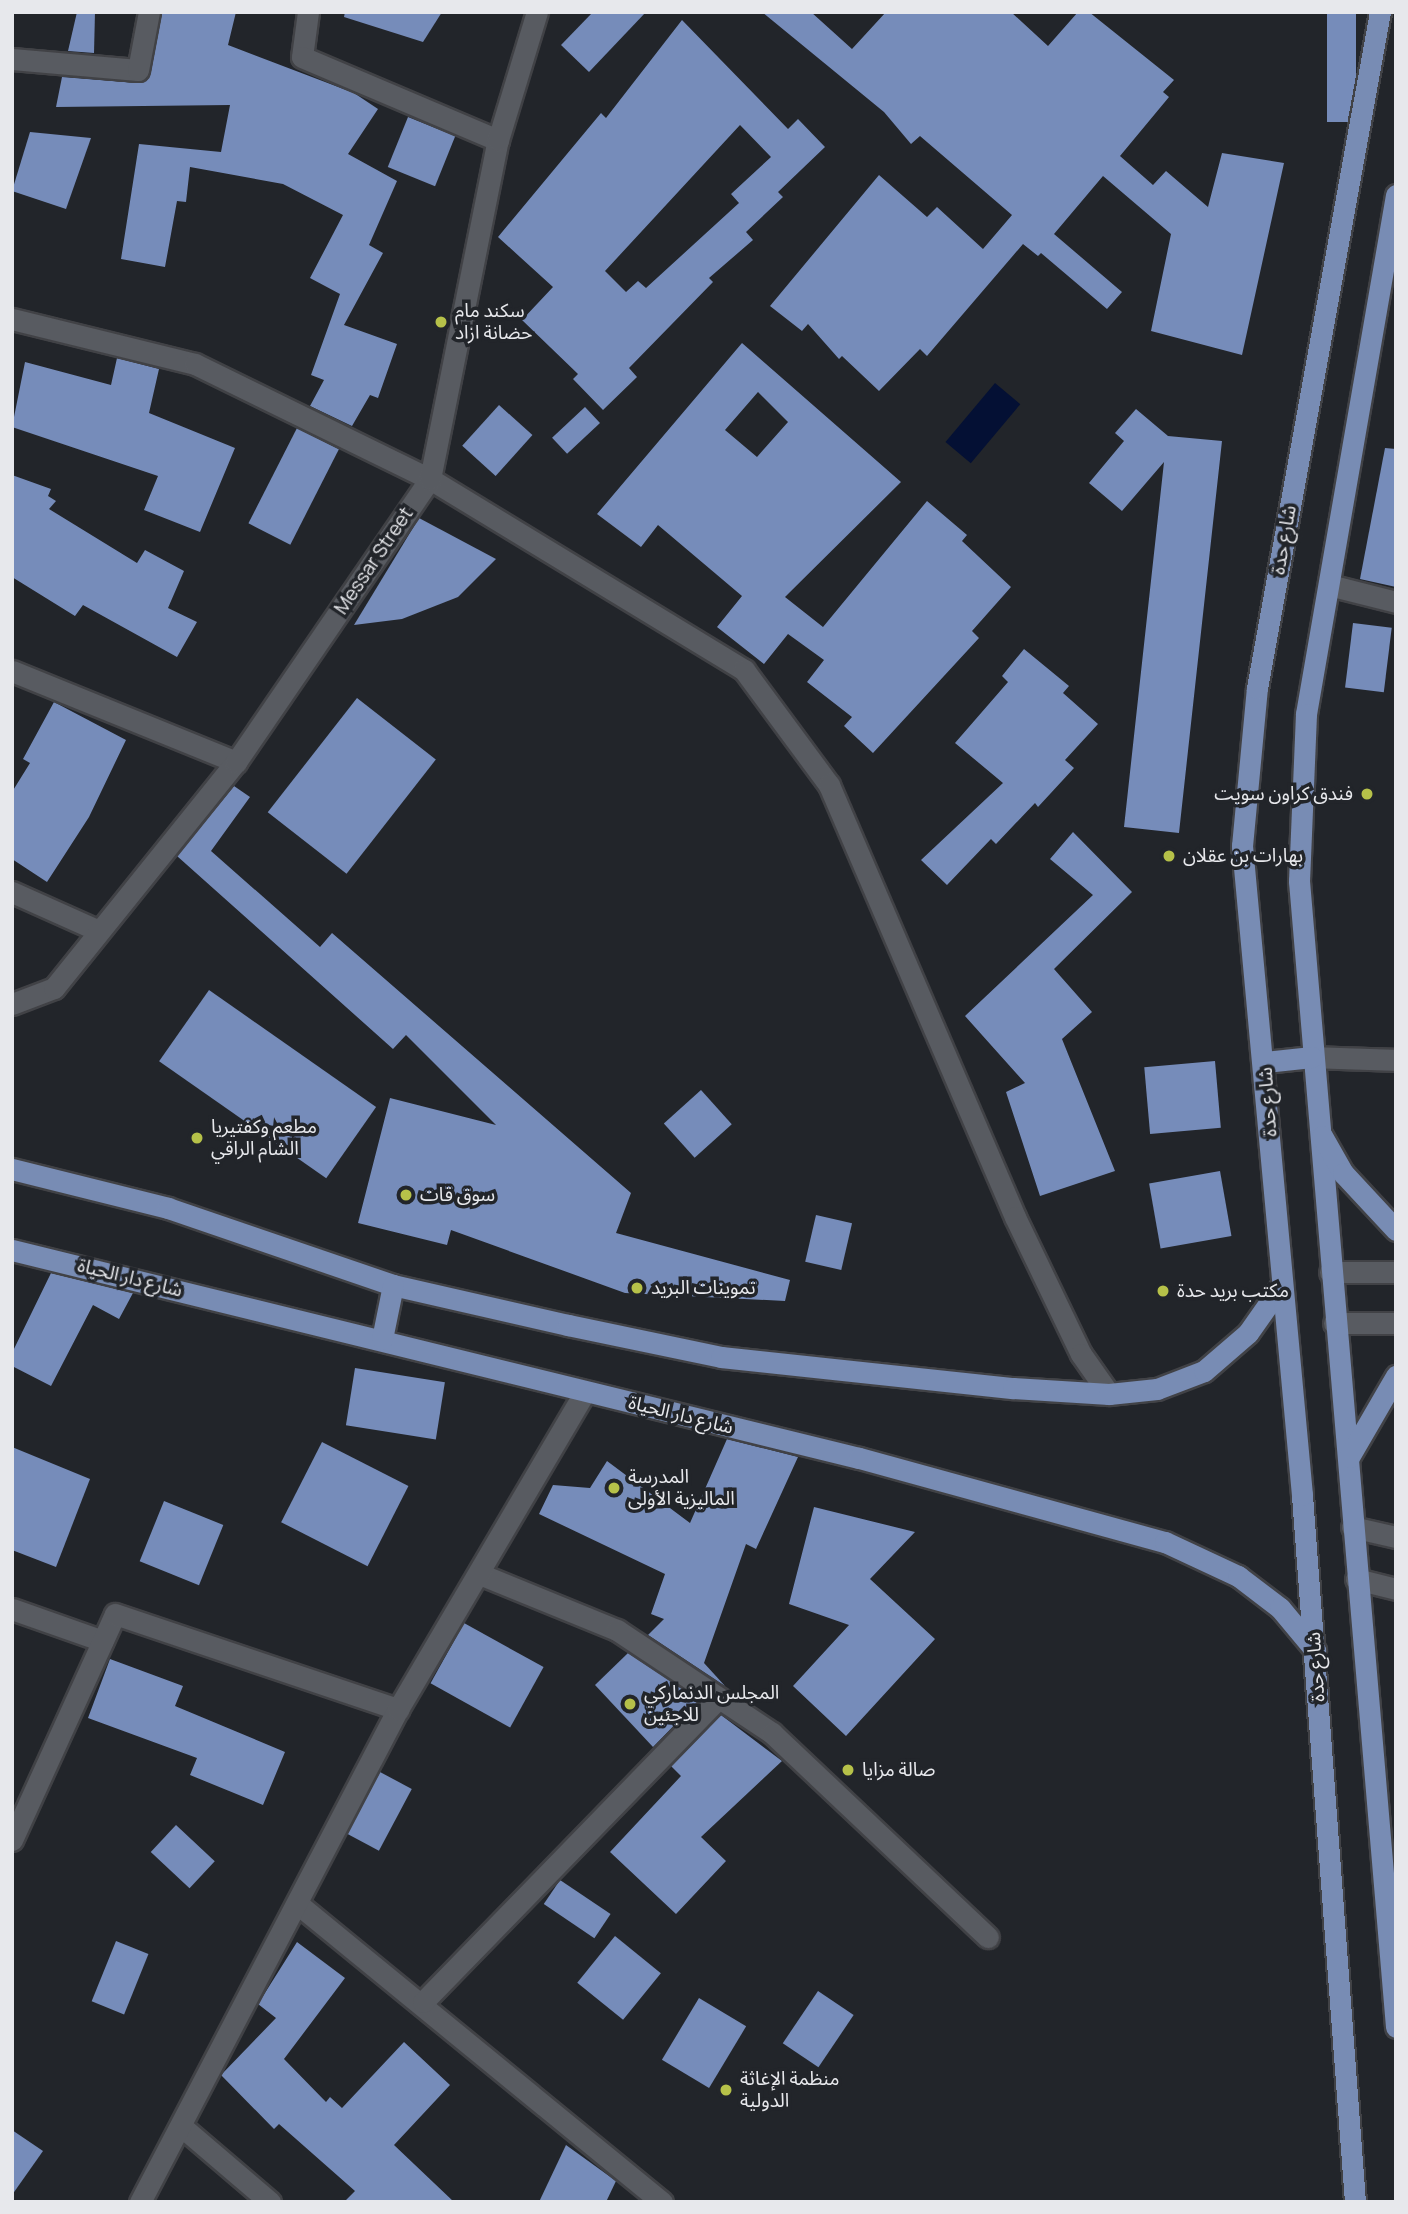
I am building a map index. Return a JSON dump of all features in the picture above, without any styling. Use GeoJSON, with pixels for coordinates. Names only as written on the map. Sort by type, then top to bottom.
{"type":"FeatureCollection","features":[{"type":"Feature","properties":{"kind":"main road","name":"شارع حدة"},"geometry":{"type":"LineString","coordinates":[[1355,2202],[1315,1650],[1281,1286],[1265,1062],[1242,846],[1257,688],[1380,12]]}},
{"type":"Feature","properties":{"kind":"main road"},"geometry":{"type":"LineString","coordinates":[[1396,195],[1306,714],[1299,881],[1334,1323],[1349,1457],[1356,1579],[1396,2027]]}},
{"type":"Feature","properties":{"kind":"main road"},"geometry":{"type":"LineString","coordinates":[[1265,1062],[1312,1057]]}},
{"type":"Feature","properties":{"kind":"main road"},"geometry":{"type":"LineString","coordinates":[[1318,1128],[1343,1173],[1396,1230]]}},
{"type":"Feature","properties":{"kind":"main road"},"geometry":{"type":"LineString","coordinates":[[12,1169],[168,1208],[393,1285],[721,1357],[1109,1394],[1157,1389],[1204,1371],[1248,1333],[1281,1286]]}},
{"type":"Feature","properties":{"kind":"main road","name":"شارع دار الحياة"},"geometry":{"type":"LineString","coordinates":[[12,1250],[859,1458],[1165,1542],[1238,1576],[1280,1608],[1315,1650]]}},
{"type":"Feature","properties":{"kind":"main road"},"geometry":{"type":"LineString","coordinates":[[382,1339],[393,1285]]}},
{"type":"Feature","properties":{"kind":"main road"},"geometry":{"type":"LineString","coordinates":[[1349,1457],[1396,1376]]}},
{"type":"Feature","properties":{"kind":"street"},"geometry":{"type":"LineString","coordinates":[[12,59],[138,70],[149,12]]}},
{"type":"Feature","properties":{"kind":"street"},"geometry":{"type":"LineString","coordinates":[[308,12],[302,57],[498,139]]}},
{"type":"Feature","properties":{"kind":"street","name":"Messar Street"},"geometry":{"type":"LineString","coordinates":[[12,1004],[54,988],[97,930],[236,762],[430,479],[498,139],[537,12]]}},
{"type":"Feature","properties":{"kind":"street"},"geometry":{"type":"LineString","coordinates":[[12,319],[195,364],[430,479],[744,670],[829,785],[1015,1217],[1081,1354],[1109,1394]]}},
{"type":"Feature","properties":{"kind":"street"},"geometry":{"type":"LineString","coordinates":[[1329,585],[1396,602]]}},
{"type":"Feature","properties":{"kind":"street"},"geometry":{"type":"LineString","coordinates":[[12,671],[236,762]]}},
{"type":"Feature","properties":{"kind":"street"},"geometry":{"type":"LineString","coordinates":[[12,892],[97,930]]}},
{"type":"Feature","properties":{"kind":"street"},"geometry":{"type":"LineString","coordinates":[[1312,1057],[1396,1060]]}},
{"type":"Feature","properties":{"kind":"street"},"geometry":{"type":"LineString","coordinates":[[1330,1272],[1396,1272]]}},
{"type":"Feature","properties":{"kind":"street"},"geometry":{"type":"LineString","coordinates":[[1334,1323],[1396,1323]]}},
{"type":"Feature","properties":{"kind":"street"},"geometry":{"type":"LineString","coordinates":[[140,2202],[299,1905],[398,1709],[481,1575],[585,1391]]}},
{"type":"Feature","properties":{"kind":"street"},"geometry":{"type":"LineString","coordinates":[[1352,1527],[1396,1536]]}},
{"type":"Feature","properties":{"kind":"street"},"geometry":{"type":"LineString","coordinates":[[481,1575],[617,1630],[717,1700],[772,1733],[988,1937]]}},
{"type":"Feature","properties":{"kind":"street"},"geometry":{"type":"LineString","coordinates":[[1356,1579],[1396,1589]]}},
{"type":"Feature","properties":{"kind":"street"},"geometry":{"type":"LineString","coordinates":[[12,1609],[103,1641]]}},
{"type":"Feature","properties":{"kind":"street"},"geometry":{"type":"LineString","coordinates":[[12,1840],[115,1614],[398,1709]]}},
{"type":"Feature","properties":{"kind":"street"},"geometry":{"type":"LineString","coordinates":[[423,2003],[717,1700]]}},
{"type":"Feature","properties":{"kind":"street"},"geometry":{"type":"LineString","coordinates":[[299,1905],[423,2003],[662,2202]]}},
{"type":"Feature","properties":{"kind":"street"},"geometry":{"type":"LineString","coordinates":[[181,2126],[270,2202]]}},
{"type":"Feature","properties":{"kind":"water"},"geometry":{"type":"Polygon","coordinates":[[[995,383],[1020,404],[971,463],[946,442],[995,383]]]}},
{"type":"Feature","properties":{"kind":"building"},"geometry":{"type":"Polygon","coordinates":[[[77,12],[95,12],[94,53],[68,51],[77,12]]]}},
{"type":"Feature","properties":{"kind":"building"},"geometry":{"type":"Polygon","coordinates":[[[162,12],[236,12],[228,45],[354,93],[378,109],[348,154],[397,181],[369,245],[383,253],[344,325],[397,344],[378,398],[370,395],[352,426],[310,406],[324,380],[311,375],[340,294],[310,278],[343,215],[283,184],[190,167],[186,202],[177,201],[165,267],[121,259],[139,144],[221,152],[230,105],[56,107],[62,77],[137,83],[148,79],[162,12]]]}},
{"type":"Feature","properties":{"kind":"building"},"geometry":{"type":"Polygon","coordinates":[[[345,12],[442,12],[423,42],[344,17],[345,12]]]}},
{"type":"Feature","properties":{"kind":"building"},"geometry":{"type":"Polygon","coordinates":[[[593,12],[646,12],[589,72],[561,45],[593,12]]]}},
{"type":"Feature","properties":{"kind":"building"},"geometry":{"type":"Polygon","coordinates":[[[762,12],[811,12],[852,49],[886,12],[1011,12],[1048,46],[1078,12],[1089,12],[1174,80],[1163,92],[1169,97],[1120,156],[1153,185],[1166,171],[1208,207],[1222,153],[1284,163],[1242,355],[1151,331],[1171,234],[1103,176],[1054,234],[1122,292],[1107,309],[1041,253],[1038,256],[1023,244],[927,356],[920,349],[879,391],[842,356],[839,359],[808,324],[802,331],[770,306],[879,175],[927,217],[937,207],[983,249],[1012,215],[920,136],[911,144],[884,112],[762,12]]]}},
{"type":"Feature","properties":{"kind":"building"},"geometry":{"type":"Polygon","coordinates":[[[1327,12],[1356,12],[1356,122],[1327,122],[1327,12]]]}},
{"type":"Feature","properties":{"kind":"building"},"geometry":{"type":"Polygon","coordinates":[[[682,20],[788,129],[798,119],[825,147],[778,192],[783,197],[746,232],[753,240],[709,278],[713,282],[629,368],[637,377],[603,410],[573,379],[578,374],[522,320],[553,287],[498,237],[601,113],[606,118],[682,20]],[[740,125],[605,271],[626,292],[638,281],[646,288],[739,203],[731,194],[771,157],[740,125]]]}},
{"type":"Feature","properties":{"kind":"building"},"geometry":{"type":"Polygon","coordinates":[[[408,117],[455,136],[435,186],[388,167],[408,117]]]}},
{"type":"Feature","properties":{"kind":"building"},"geometry":{"type":"Polygon","coordinates":[[[30,132],[91,138],[66,209],[12,191],[30,132]]]}},
{"type":"Feature","properties":{"kind":"building"},"geometry":{"type":"Polygon","coordinates":[[[742,343],[901,482],[785,597],[823,627],[927,501],[967,535],[962,541],[1011,587],[972,631],[979,638],[873,753],[844,726],[852,717],[807,682],[824,660],[788,634],[764,664],[717,627],[742,596],[658,525],[641,547],[597,514],[742,343]],[[758,392],[725,430],[757,457],[788,422],[758,392]]]}},
{"type":"Feature","properties":{"kind":"building"},"geometry":{"type":"Polygon","coordinates":[[[117,358],[159,369],[149,413],[235,448],[200,532],[144,510],[158,476],[12,427],[25,362],[111,385],[117,358]]]}},
{"type":"Feature","properties":{"kind":"building"},"geometry":{"type":"Polygon","coordinates":[[[499,405],[532,435],[496,476],[462,446],[499,405]]]}},
{"type":"Feature","properties":{"kind":"building"},"geometry":{"type":"Polygon","coordinates":[[[585,407],[600,423],[567,454],[552,438],[585,407]]]}},
{"type":"Feature","properties":{"kind":"building"},"geometry":{"type":"Polygon","coordinates":[[[1136,409],[1168,436],[1222,441],[1179,833],[1124,827],[1164,462],[1122,511],[1089,483],[1124,441],[1115,433],[1136,409]]]}},
{"type":"Feature","properties":{"kind":"building"},"geometry":{"type":"Polygon","coordinates":[[[297,428],[339,449],[290,545],[248,523],[297,428]]]}},
{"type":"Feature","properties":{"kind":"building"},"geometry":{"type":"Polygon","coordinates":[[[1385,448],[1396,449],[1396,587],[1360,579],[1385,448]]]}},
{"type":"Feature","properties":{"kind":"building"},"geometry":{"type":"Polygon","coordinates":[[[12,475],[51,489],[48,496],[56,501],[49,509],[137,563],[145,550],[184,571],[168,608],[197,622],[177,657],[83,605],[75,616],[12,577],[12,475]]]}},
{"type":"Feature","properties":{"kind":"building"},"geometry":{"type":"Polygon","coordinates":[[[419,518],[496,559],[458,597],[402,619],[354,625],[419,518]]]}},
{"type":"Feature","properties":{"kind":"building"},"geometry":{"type":"Polygon","coordinates":[[[1353,623],[1392,628],[1384,692],[1345,688],[1353,623]]]}},
{"type":"Feature","properties":{"kind":"building"},"geometry":{"type":"Polygon","coordinates":[[[1024,649],[1069,686],[1063,693],[1098,724],[1065,760],[1074,768],[1038,807],[1035,803],[996,844],[991,839],[947,885],[921,860],[1003,783],[955,743],[1008,682],[1002,676],[1024,649]]]}},
{"type":"Feature","properties":{"kind":"building"},"geometry":{"type":"Polygon","coordinates":[[[357,698],[436,760],[347,874],[268,812],[357,698]]]}},
{"type":"Feature","properties":{"kind":"building"},"geometry":{"type":"Polygon","coordinates":[[[54,702],[126,740],[89,817],[47,882],[12,859],[12,792],[30,763],[23,759],[54,702]]]}},
{"type":"Feature","properties":{"kind":"building"},"geometry":{"type":"Polygon","coordinates":[[[234,786],[250,797],[211,851],[320,947],[332,933],[631,1193],[616,1233],[790,1280],[785,1301],[625,1293],[451,1230],[447,1245],[358,1223],[390,1098],[496,1125],[406,1035],[393,1049],[177,856],[234,786]]]}},
{"type":"Feature","properties":{"kind":"building"},"geometry":{"type":"Polygon","coordinates":[[[1073,832],[1132,892],[1054,969],[1092,1012],[1062,1039],[1115,1171],[1040,1196],[1006,1092],[1025,1083],[965,1016],[1093,895],[1050,859],[1073,832]]]}},
{"type":"Feature","properties":{"kind":"building"},"geometry":{"type":"Polygon","coordinates":[[[209,990],[376,1107],[326,1178],[159,1061],[209,990]]]}},
{"type":"Feature","properties":{"kind":"building"},"geometry":{"type":"Polygon","coordinates":[[[1215,1061],[1221,1128],[1150,1134],[1144,1067],[1215,1061]]]}},
{"type":"Feature","properties":{"kind":"building"},"geometry":{"type":"Polygon","coordinates":[[[701,1090],[732,1124],[695,1158],[664,1123],[701,1090]]]}},
{"type":"Feature","properties":{"kind":"building"},"geometry":{"type":"Polygon","coordinates":[[[1220,1171],[1231,1236],[1161,1248],[1149,1184],[1220,1171]]]}},
{"type":"Feature","properties":{"kind":"building"},"geometry":{"type":"Polygon","coordinates":[[[816,1215],[852,1223],[841,1270],[805,1262],[816,1215]]]}},
{"type":"Feature","properties":{"kind":"building"},"geometry":{"type":"Polygon","coordinates":[[[51,1273],[133,1293],[119,1319],[93,1305],[51,1386],[12,1366],[12,1353],[51,1273]]]}},
{"type":"Feature","properties":{"kind":"building"},"geometry":{"type":"Polygon","coordinates":[[[355,1368],[445,1382],[436,1440],[346,1425],[355,1368]]]}},
{"type":"Feature","properties":{"kind":"building"},"geometry":{"type":"Polygon","coordinates":[[[727,1439],[798,1457],[756,1549],[746,1544],[704,1663],[725,1686],[648,1635],[664,1619],[651,1614],[665,1574],[539,1514],[553,1485],[590,1488],[607,1461],[690,1523],[727,1439]]]}},
{"type":"Feature","properties":{"kind":"building"},"geometry":{"type":"Polygon","coordinates":[[[322,1442],[408,1486],[368,1566],[281,1522],[322,1442]]]}},
{"type":"Feature","properties":{"kind":"building"},"geometry":{"type":"Polygon","coordinates":[[[12,1447],[90,1479],[56,1567],[12,1550],[12,1447]]]}},
{"type":"Feature","properties":{"kind":"building"},"geometry":{"type":"Polygon","coordinates":[[[164,1501],[223,1525],[199,1585],[140,1561],[164,1501]]]}},
{"type":"Feature","properties":{"kind":"building"},"geometry":{"type":"Polygon","coordinates":[[[814,1507],[915,1532],[870,1579],[935,1639],[846,1736],[793,1686],[849,1625],[789,1604],[814,1507]]]}},
{"type":"Feature","properties":{"kind":"building"},"geometry":{"type":"Polygon","coordinates":[[[464,1623],[544,1667],[510,1727],[431,1683],[464,1623]]]}},
{"type":"Feature","properties":{"kind":"building"},"geometry":{"type":"Polygon","coordinates":[[[628,1653],[699,1700],[653,1747],[595,1685],[628,1653]]]}},
{"type":"Feature","properties":{"kind":"building"},"geometry":{"type":"Polygon","coordinates":[[[110,1659],[183,1686],[175,1706],[285,1752],[263,1805],[190,1775],[197,1758],[88,1718],[110,1659]]]}},
{"type":"Feature","properties":{"kind":"building"},"geometry":{"type":"Polygon","coordinates":[[[721,1715],[782,1761],[701,1837],[726,1861],[676,1914],[610,1852],[681,1776],[671,1766],[721,1715]]]}},
{"type":"Feature","properties":{"kind":"building"},"geometry":{"type":"Polygon","coordinates":[[[380,1772],[412,1789],[379,1851],[347,1834],[380,1772]]]}},
{"type":"Feature","properties":{"kind":"building"},"geometry":{"type":"Polygon","coordinates":[[[176,1825],[215,1861],[190,1888],[151,1852],[176,1825]]]}},
{"type":"Feature","properties":{"kind":"building"},"geometry":{"type":"Polygon","coordinates":[[[560,1880],[611,1914],[594,1938],[544,1904],[560,1880]]]}},
{"type":"Feature","properties":{"kind":"building"},"geometry":{"type":"Polygon","coordinates":[[[615,1936],[661,1973],[623,2020],[577,1983],[615,1936]]]}},
{"type":"Feature","properties":{"kind":"building"},"geometry":{"type":"Polygon","coordinates":[[[116,1941],[148,1954],[124,2014],[92,2001],[116,1941]]]}},
{"type":"Feature","properties":{"kind":"building"},"geometry":{"type":"Polygon","coordinates":[[[297,1942],[345,1978],[284,2059],[326,2102],[330,2097],[342,2108],[404,2042],[450,2085],[394,2145],[454,2202],[344,2202],[355,2191],[279,2124],[274,2129],[221,2075],[276,2018],[258,2004],[297,1942]]]}},
{"type":"Feature","properties":{"kind":"building"},"geometry":{"type":"Polygon","coordinates":[[[818,1991],[854,2015],[818,2067],[783,2043],[818,1991]]]}},
{"type":"Feature","properties":{"kind":"building"},"geometry":{"type":"Polygon","coordinates":[[[699,1998],[746,2026],[709,2088],[662,2060],[699,1998]]]}},
{"type":"Feature","properties":{"kind":"building"},"geometry":{"type":"Polygon","coordinates":[[[12,2130],[43,2151],[12,2195],[12,2130]]]}},
{"type":"Feature","properties":{"kind":"building"},"geometry":{"type":"Polygon","coordinates":[[[566,2145],[616,2181],[606,2202],[539,2202],[566,2145]]]}},
{"type":"Feature","properties":{"kind":"place","name":"سكند مام حضانة ازاد"},"geometry":{"type":"Point","coordinates":[441,322]}},
{"type":"Feature","properties":{"kind":"place","name":"فندق كراون سويت"},"geometry":{"type":"Point","coordinates":[1367,794]}},
{"type":"Feature","properties":{"kind":"place","name":"بهارات بن عقلان"},"geometry":{"type":"Point","coordinates":[1169,856]}},
{"type":"Feature","properties":{"kind":"place","name":"مطعم وكفتيريا الشام الراقي"},"geometry":{"type":"Point","coordinates":[197,1138]}},
{"type":"Feature","properties":{"kind":"place","name":"سوق قات"},"geometry":{"type":"Point","coordinates":[406,1195]}},
{"type":"Feature","properties":{"kind":"place","name":"تموينات البريد"},"geometry":{"type":"Point","coordinates":[637,1288]}},
{"type":"Feature","properties":{"kind":"place","name":"مكتب بريد حدة"},"geometry":{"type":"Point","coordinates":[1163,1291]}},
{"type":"Feature","properties":{"kind":"place","name":"المدرسة الماليزية الأولى"},"geometry":{"type":"Point","coordinates":[614,1488]}},
{"type":"Feature","properties":{"kind":"place","name":"المجلس الدنماركي للاجئين"},"geometry":{"type":"Point","coordinates":[630,1704]}},
{"type":"Feature","properties":{"kind":"place","name":"صالة مزايا"},"geometry":{"type":"Point","coordinates":[848,1770]}},
{"type":"Feature","properties":{"kind":"place","name":"منظمة الإغاثة الدولية"},"geometry":{"type":"Point","coordinates":[726,2090]}}]}
